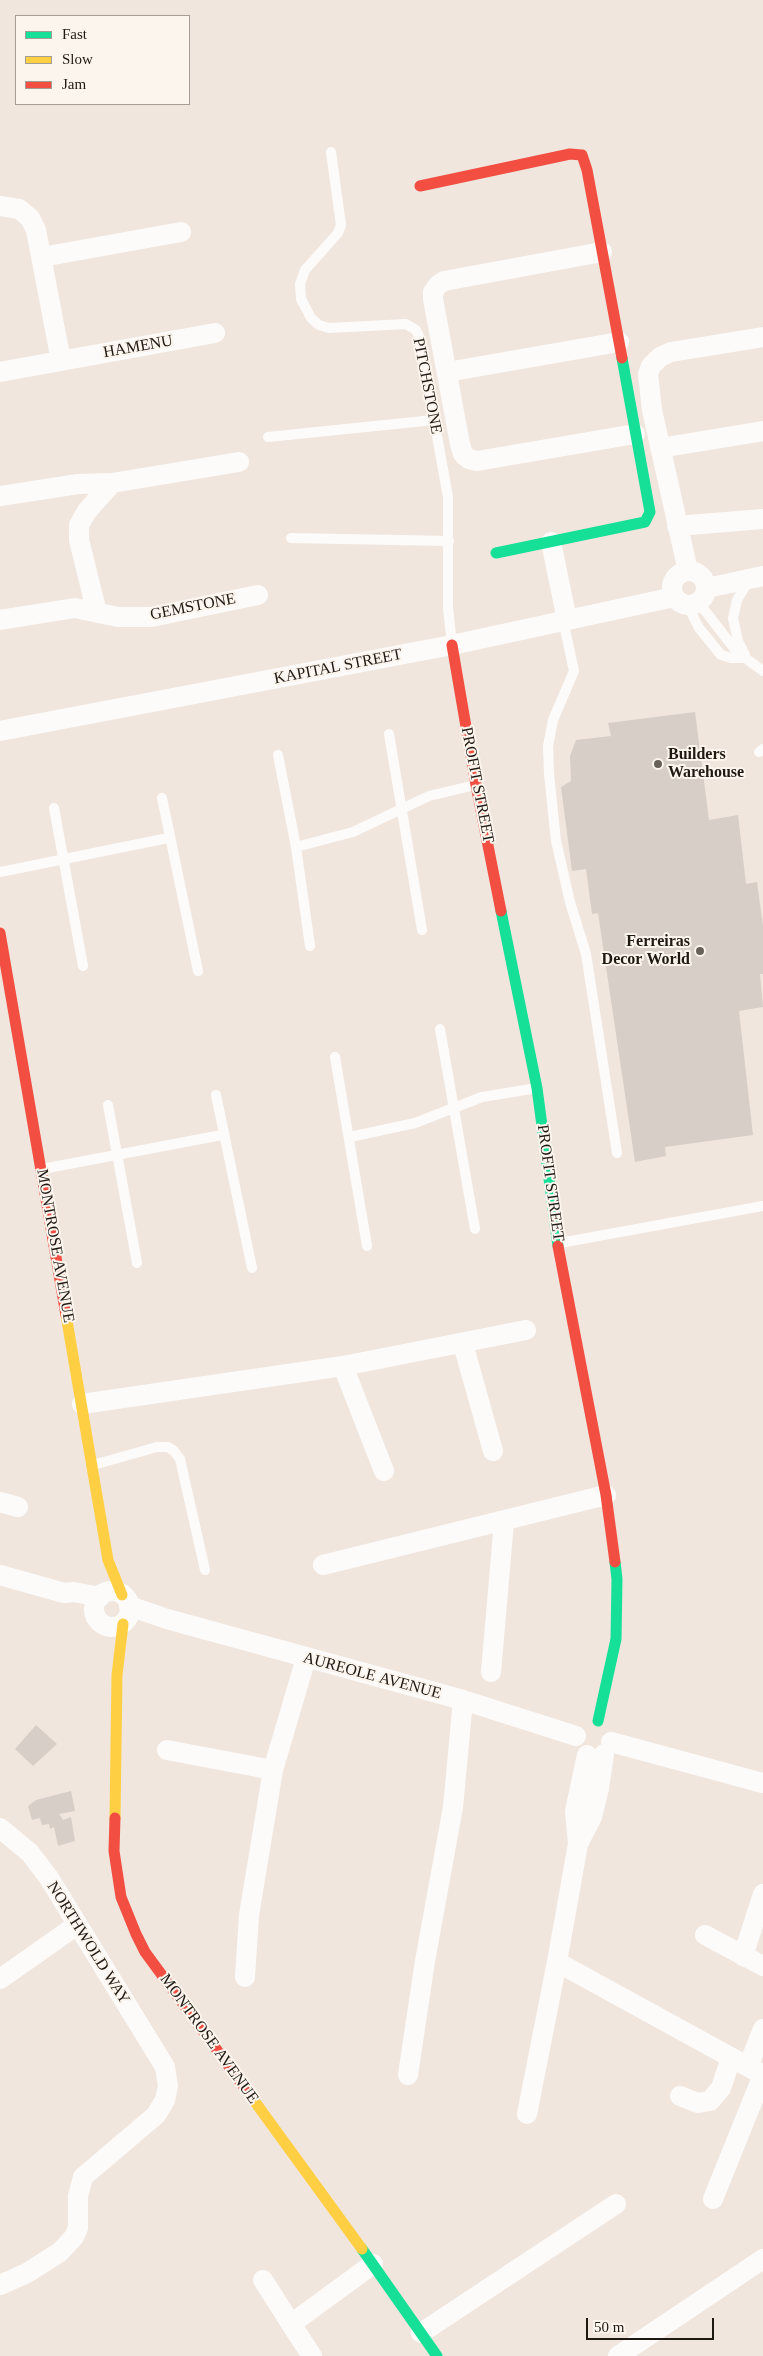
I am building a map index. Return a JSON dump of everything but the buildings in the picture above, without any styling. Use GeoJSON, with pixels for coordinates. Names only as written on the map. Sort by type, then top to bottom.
{"type":"FeatureCollection","features":[{"type":"Feature","properties":{"kind":"street"},"geometry":{"type":"LineString","coordinates":[[420,186],[570,154],[578,154],[586,162],[650,508],[649,516],[637,526],[496,553]]}},
{"type":"Feature","properties":{"kind":"street"},"geometry":{"type":"LineString","coordinates":[[0,206],[19,209],[30,218],[36,230],[61,361]]}},
{"type":"Feature","properties":{"kind":"street"},"geometry":{"type":"LineString","coordinates":[[42,257],[181,232]]}},
{"type":"Feature","properties":{"kind":"street"},"geometry":{"type":"LineString","coordinates":[[602,252],[444,281],[433,292],[433,300],[460,444],[463,454],[469,459],[477,461],[636,434]]}},
{"type":"Feature","properties":{"kind":"street","name":"HAMENU"},"geometry":{"type":"LineString","coordinates":[[0,372],[215,334]]}},
{"type":"Feature","properties":{"kind":"street"},"geometry":{"type":"LineString","coordinates":[[688,571],[660,448],[648,374],[651,366],[660,357],[671,352],[763,337]]}},
{"type":"Feature","properties":{"kind":"street"},"geometry":{"type":"LineString","coordinates":[[447,372],[619,342]]}},
{"type":"Feature","properties":{"kind":"street"},"geometry":{"type":"LineString","coordinates":[[660,448],[763,431]]}},
{"type":"Feature","properties":{"kind":"street"},"geometry":{"type":"LineString","coordinates":[[0,496],[78,484],[112,483],[239,462]]}},
{"type":"Feature","properties":{"kind":"street"},"geometry":{"type":"LineString","coordinates":[[97,613],[79,540],[79,525],[87,511],[112,483]]}},
{"type":"Feature","properties":{"kind":"street"},"geometry":{"type":"LineString","coordinates":[[678,531],[763,519]]}},
{"type":"Feature","properties":{"kind":"street"},"geometry":{"type":"LineString","coordinates":[[551,542],[565,620]]}},
{"type":"Feature","properties":{"kind":"street"},"geometry":{"type":"LineString","coordinates":[[688,571],[699,574],[704,578],[692,599],[672,591],[674,580],[678,575],[688,571]]}},
{"type":"Feature","properties":{"kind":"street","name":"KAPITAL STREET"},"geometry":{"type":"LineString","coordinates":[[0,731],[452,645],[565,620],[692,599],[756,578]]}},
{"type":"Feature","properties":{"kind":"street","name":"GEMSTONE"},"geometry":{"type":"LineString","coordinates":[[0,620],[75,608],[118,617],[151,617],[258,595]]}},
{"type":"Feature","properties":{"kind":"street","name":"PROFIT STREET"},"geometry":{"type":"LineString","coordinates":[[452,645],[476,785],[537,1088],[558,1244],[606,1495],[617,1579],[616,1639],[598,1722]]}},
{"type":"Feature","properties":{"kind":"street","name":"MONTROSE AVENUE"},"geometry":{"type":"LineString","coordinates":[[0,933],[108,1560],[117,1675],[114,1851],[122,1897],[133,1928],[145,1952],[373,2264],[437,2356]]}},
{"type":"Feature","properties":{"kind":"street"},"geometry":{"type":"LineString","coordinates":[[82,1404],[343,1366],[464,1344],[526,1330]]}},
{"type":"Feature","properties":{"kind":"street"},"geometry":{"type":"LineString","coordinates":[[464,1344],[494,1451]]}},
{"type":"Feature","properties":{"kind":"street"},"geometry":{"type":"LineString","coordinates":[[343,1366],[384,1471]]}},
{"type":"Feature","properties":{"kind":"street"},"geometry":{"type":"LineString","coordinates":[[323,1565],[504,1522],[606,1495]]}},
{"type":"Feature","properties":{"kind":"street"},"geometry":{"type":"LineString","coordinates":[[491,1672],[504,1522]]}},
{"type":"Feature","properties":{"kind":"street","name":"AUREOLE AVENUE"},"geometry":{"type":"LineString","coordinates":[[0,1575],[113,1608],[167,1619],[463,1700],[576,1736]]}},
{"type":"Feature","properties":{"kind":"street"},"geometry":{"type":"LineString","coordinates":[[246,1977],[248,1915],[273,1770],[306,1658]]}},
{"type":"Feature","properties":{"kind":"street"},"geometry":{"type":"LineString","coordinates":[[408,2075],[425,1961],[454,1807],[463,1700]]}},
{"type":"Feature","properties":{"kind":"street"},"geometry":{"type":"LineString","coordinates":[[527,2114],[578,1844],[592,1817],[599,1788],[601,1750],[608,1728],[598,1722],[587,1722],[582,1726],[576,1736],[578,1747],[601,1750],[763,1783]]}},
{"type":"Feature","properties":{"kind":"street"},"geometry":{"type":"LineString","coordinates":[[167,1750],[273,1770]]}},
{"type":"Feature","properties":{"kind":"street","name":"NORTHWOLD WAY"},"geometry":{"type":"LineString","coordinates":[[0,1828],[30,1853],[48,1878],[165,2067],[168,2086],[165,2100],[156,2115],[83,2177],[78,2196],[78,2228],[74,2237],[60,2252],[27,2273],[0,2285]]}},
{"type":"Feature","properties":{"kind":"street"},"geometry":{"type":"LineString","coordinates":[[743,1956],[763,1894]]}},
{"type":"Feature","properties":{"kind":"street"},"geometry":{"type":"LineString","coordinates":[[0,1979],[77,1925]]}},
{"type":"Feature","properties":{"kind":"street"},"geometry":{"type":"LineString","coordinates":[[705,1935],[763,1966]]}},
{"type":"Feature","properties":{"kind":"street"},"geometry":{"type":"LineString","coordinates":[[557,1962],[751,2069]]}},
{"type":"Feature","properties":{"kind":"street"},"geometry":{"type":"LineString","coordinates":[[713,2200],[763,2029]]}},
{"type":"Feature","properties":{"kind":"street"},"geometry":{"type":"LineString","coordinates":[[680,2096],[698,2103],[710,2101],[721,2088],[751,2069]]}},
{"type":"Feature","properties":{"kind":"street"},"geometry":{"type":"LineString","coordinates":[[422,2333],[616,2204]]}},
{"type":"Feature","properties":{"kind":"street"},"geometry":{"type":"LineString","coordinates":[[618,2356],[763,2259]]}},
{"type":"Feature","properties":{"kind":"street"},"geometry":{"type":"LineString","coordinates":[[291,2324],[373,2264]]}},
{"type":"Feature","properties":{"kind":"street"},"geometry":{"type":"LineString","coordinates":[[263,2280],[312,2356]]}},
{"type":"Feature","properties":{"kind":"lane","name":"PITCHSTONE"},"geometry":{"type":"LineString","coordinates":[[331,152],[341,224],[338,233],[305,270],[300,284],[301,299],[311,318],[319,325],[329,328],[398,323],[406,324],[416,330],[419,336],[448,496],[448,608],[452,645]]}},
{"type":"Feature","properties":{"kind":"lane"},"geometry":{"type":"LineString","coordinates":[[268,437],[434,420]]}},
{"type":"Feature","properties":{"kind":"lane"},"geometry":{"type":"LineString","coordinates":[[291,538],[448,541]]}},
{"type":"Feature","properties":{"kind":"lane"},"geometry":{"type":"LineString","coordinates":[[747,659],[738,641],[734,618],[737,600],[756,578]]}},
{"type":"Feature","properties":{"kind":"lane"},"geometry":{"type":"LineString","coordinates":[[692,599],[733,647],[763,671]]}},
{"type":"Feature","properties":{"kind":"lane"},"geometry":{"type":"LineString","coordinates":[[692,599],[698,628],[721,654],[731,658],[747,659]]}},
{"type":"Feature","properties":{"kind":"lane"},"geometry":{"type":"LineString","coordinates":[[565,620],[574,671],[553,720],[548,746],[549,774],[556,841],[570,902],[586,954],[617,1153]]}},
{"type":"Feature","properties":{"kind":"lane"},"geometry":{"type":"LineString","coordinates":[[389,734],[422,930]]}},
{"type":"Feature","properties":{"kind":"lane"},"geometry":{"type":"LineString","coordinates":[[278,755],[296,847],[310,946]]}},
{"type":"Feature","properties":{"kind":"lane"},"geometry":{"type":"LineString","coordinates":[[296,847],[353,832],[400,808],[429,796],[476,785]]}},
{"type":"Feature","properties":{"kind":"lane"},"geometry":{"type":"LineString","coordinates":[[162,798],[168,838],[198,971]]}},
{"type":"Feature","properties":{"kind":"lane"},"geometry":{"type":"LineString","coordinates":[[54,808],[83,966]]}},
{"type":"Feature","properties":{"kind":"lane"},"geometry":{"type":"LineString","coordinates":[[0,872],[168,838]]}},
{"type":"Feature","properties":{"kind":"lane"},"geometry":{"type":"LineString","coordinates":[[440,1029],[475,1230]]}},
{"type":"Feature","properties":{"kind":"lane"},"geometry":{"type":"LineString","coordinates":[[335,1057],[367,1246]]}},
{"type":"Feature","properties":{"kind":"lane"},"geometry":{"type":"LineString","coordinates":[[350,1137],[415,1123],[482,1097],[537,1088]]}},
{"type":"Feature","properties":{"kind":"lane"},"geometry":{"type":"LineString","coordinates":[[216,1095],[222,1136],[252,1268]]}},
{"type":"Feature","properties":{"kind":"lane"},"geometry":{"type":"LineString","coordinates":[[108,1105],[137,1263]]}},
{"type":"Feature","properties":{"kind":"lane"},"geometry":{"type":"LineString","coordinates":[[42,1169],[222,1136]]}},
{"type":"Feature","properties":{"kind":"lane"},"geometry":{"type":"LineString","coordinates":[[558,1244],[763,1206]]}},
{"type":"Feature","properties":{"kind":"lane"},"geometry":{"type":"LineString","coordinates":[[92,1466],[157,1448],[168,1447],[174,1451],[180,1459],[204,1570]]}},
{"type":"Feature","properties":{"kind":"traffic: fast"},"geometry":{"type":"LineString","coordinates":[[496,553],[645,522],[650,512],[622,358]]}},
{"type":"Feature","properties":{"kind":"traffic: fast"},"geometry":{"type":"LineString","coordinates":[[501,911],[537,1088],[558,1246]]}},
{"type":"Feature","properties":{"kind":"traffic: fast"},"geometry":{"type":"LineString","coordinates":[[598,1721],[616,1639],[617,1579],[615,1562]]}},
{"type":"Feature","properties":{"kind":"traffic: fast"},"geometry":{"type":"LineString","coordinates":[[362,2249],[437,2356]]}},
{"type":"Feature","properties":{"kind":"traffic: slow"},"geometry":{"type":"LineString","coordinates":[[66,1315],[108,1560],[122,1595]]}},
{"type":"Feature","properties":{"kind":"traffic: slow"},"geometry":{"type":"LineString","coordinates":[[115,1818],[117,1675],[123,1624]]}},
{"type":"Feature","properties":{"kind":"traffic: slow"},"geometry":{"type":"LineString","coordinates":[[250,2095],[362,2249]]}},
{"type":"Feature","properties":{"kind":"traffic: jam"},"geometry":{"type":"LineString","coordinates":[[420,186],[570,154],[582,155],[587,170],[622,358]]}},
{"type":"Feature","properties":{"kind":"traffic: jam"},"geometry":{"type":"LineString","coordinates":[[452,645],[476,785],[501,911]]}},
{"type":"Feature","properties":{"kind":"traffic: jam"},"geometry":{"type":"LineString","coordinates":[[0,933],[66,1315]]}},
{"type":"Feature","properties":{"kind":"traffic: jam"},"geometry":{"type":"LineString","coordinates":[[558,1246],[606,1495],[615,1562]]}},
{"type":"Feature","properties":{"kind":"traffic: jam"},"geometry":{"type":"LineString","coordinates":[[115,1818],[114,1851],[121,1897],[136,1934],[145,1952],[250,2095]]}},
{"type":"Feature","properties":{"kind":"place","name":"Builders Warehouse"},"geometry":{"type":"Point","coordinates":[658,764]}},
{"type":"Feature","properties":{"kind":"place","name":"Ferreiras Decor World"},"geometry":{"type":"Point","coordinates":[700,951]}}]}
